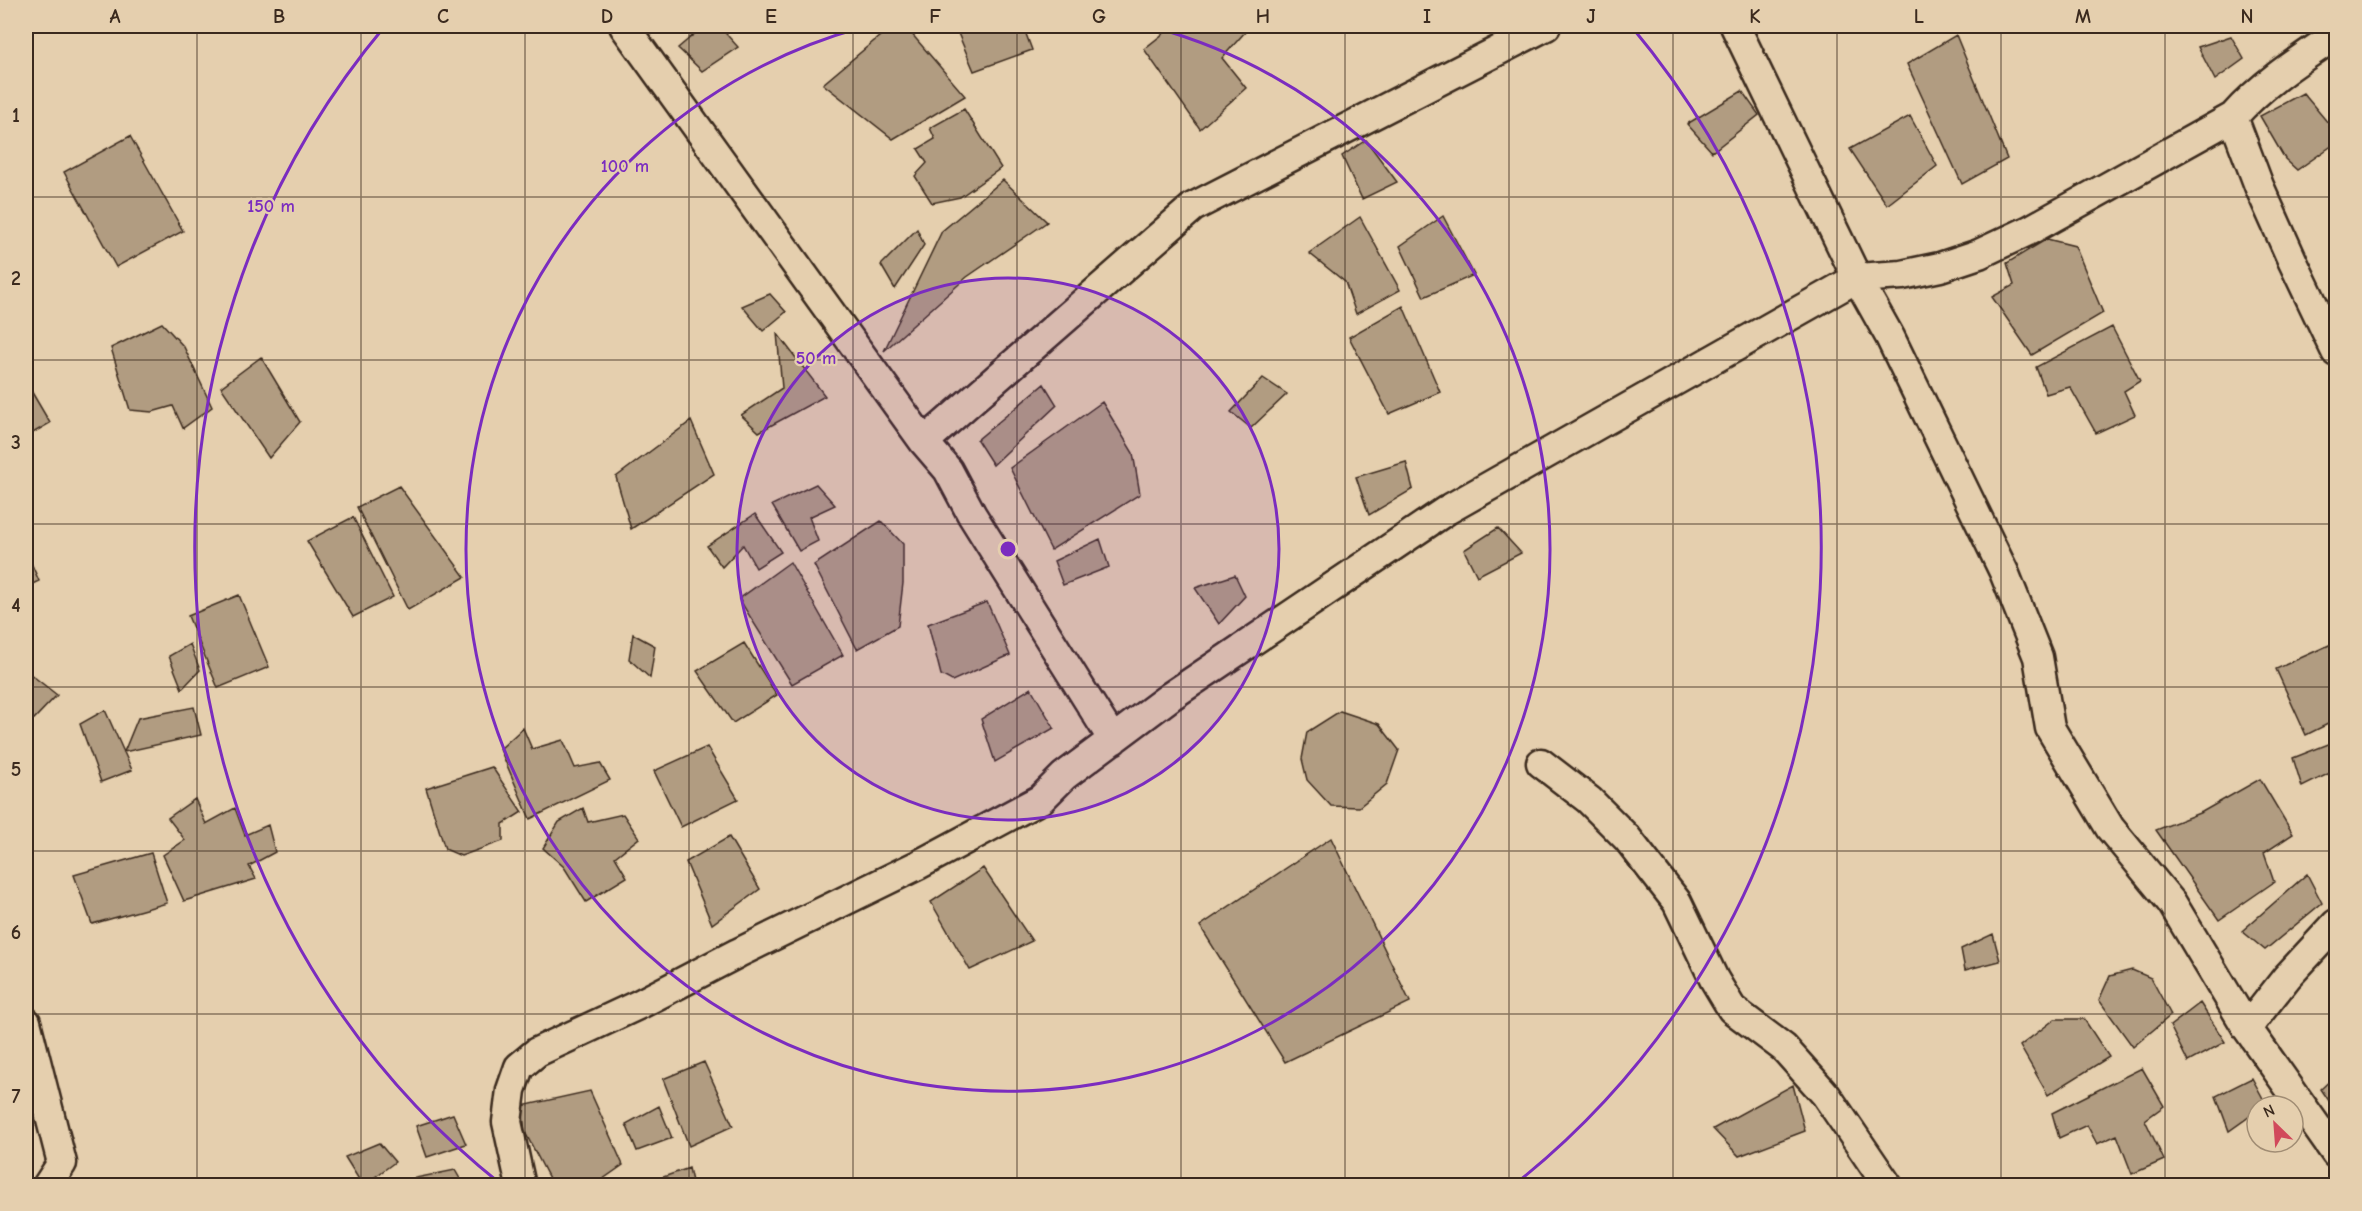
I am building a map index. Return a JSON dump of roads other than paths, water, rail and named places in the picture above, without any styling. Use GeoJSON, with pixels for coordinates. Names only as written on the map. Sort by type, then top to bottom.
{"type":"FeatureCollection","features":[{"type":"Feature","properties":{"kind":"street"},"geometry":{"type":"LineString","coordinates":[[624,26],[924,442],[948,470],[972,515],[1113,740]]}},
{"type":"Feature","properties":{"kind":"street"},"geometry":{"type":"LineString","coordinates":[[924,442],[1193,207],[1546,26]]}},
{"type":"Feature","properties":{"kind":"street"},"geometry":{"type":"LineString","coordinates":[[1735,26],[1857,278],[1890,337],[2004,572],[2038,657],[2050,728],[2110,828],[2172,903],[2247,1028],[2337,1154]]}},
{"type":"Feature","properties":{"kind":"street"},"geometry":{"type":"LineString","coordinates":[[521,1185],[507,1122],[511,1090],[519,1067],[537,1052],[640,1004],[738,952],[918,865],[1041,799],[1064,776],[1171,696],[1447,510],[1857,278],[1902,275],[1940,267],[1979,254],[2030,230],[2233,117],[2253,94],[2294,63],[2337,35]]}},
{"type":"Feature","properties":{"kind":"street"},"geometry":{"type":"LineString","coordinates":[[2233,117],[2264,197],[2337,352]]}},
{"type":"Feature","properties":{"kind":"street"},"geometry":{"type":"LineString","coordinates":[[1541,763],[1589,800],[1635,847],[1677,903],[1714,979],[1732,1008],[1784,1047],[1826,1095],[1888,1185]]}},
{"type":"Feature","properties":{"kind":"street"},"geometry":{"type":"LineString","coordinates":[[2247,1028],[2287,977],[2337,924]]}},
{"type":"Feature","properties":{"kind":"street"},"geometry":{"type":"LineString","coordinates":[[26,1022],[62,1163],[47,1185]]}}]}
